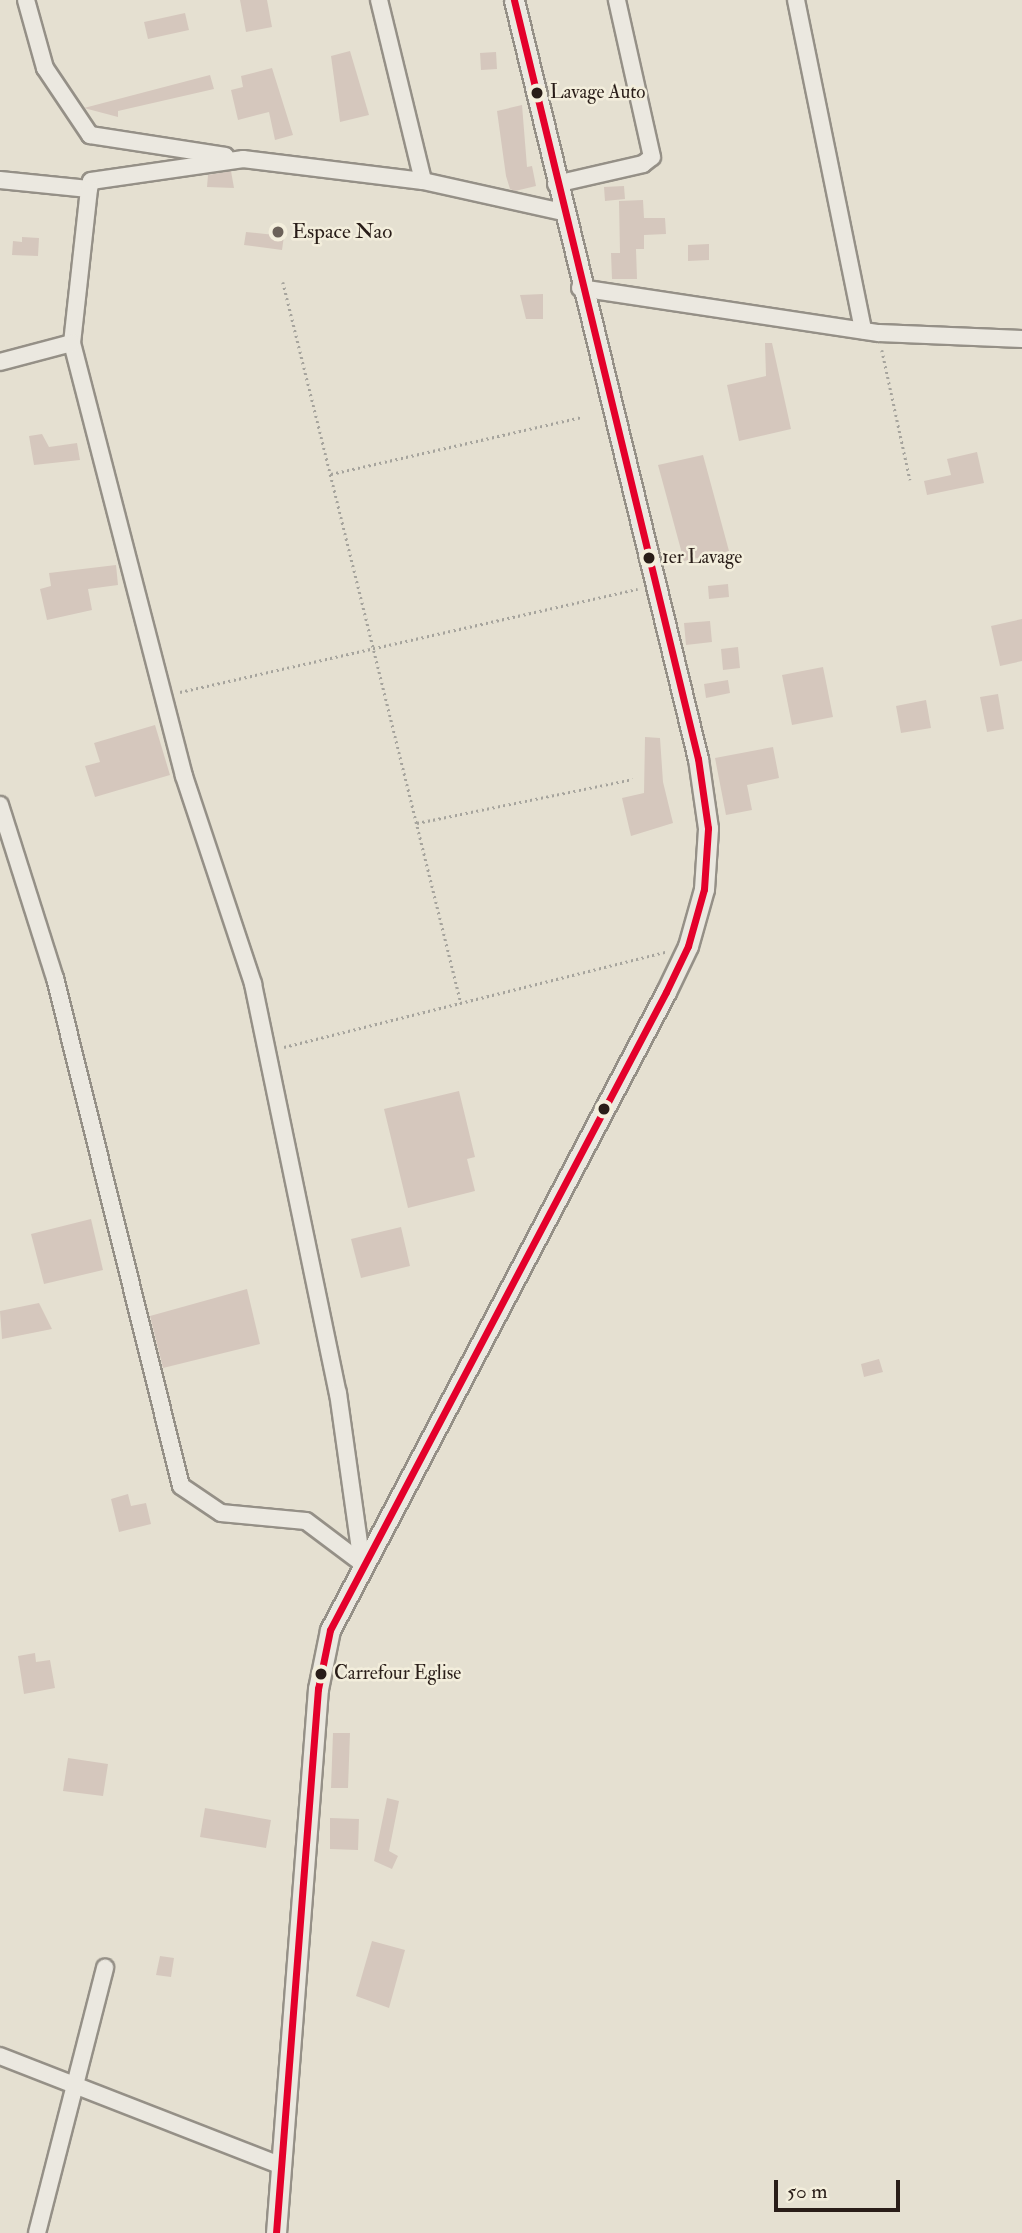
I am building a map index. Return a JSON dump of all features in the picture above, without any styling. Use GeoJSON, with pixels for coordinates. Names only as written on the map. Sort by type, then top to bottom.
{"type":"FeatureCollection","features":[{"type":"Feature","properties":{"kind":"street"},"geometry":{"type":"LineString","coordinates":[[26,0],[45,68],[78,110],[90,135],[243,159],[423,181],[563,212]]}},
{"type":"Feature","properties":{"kind":"street"},"geometry":{"type":"LineString","coordinates":[[379,0],[423,181]]}},
{"type":"Feature","properties":{"kind":"street"},"geometry":{"type":"LineString","coordinates":[[276,2233],[318,1689],[330,1630],[362,1563],[688,947],[704,889],[708,828],[698,759],[580,288],[514,0]]}},
{"type":"Feature","properties":{"kind":"street"},"geometry":{"type":"LineString","coordinates":[[556,184],[643,164],[652,157],[617,0]]}},
{"type":"Feature","properties":{"kind":"street"},"geometry":{"type":"LineString","coordinates":[[796,0],[871,332]]}},
{"type":"Feature","properties":{"kind":"street"},"geometry":{"type":"LineString","coordinates":[[243,159],[91,181],[72,343],[184,776],[253,984],[338,1394],[362,1563]]}},
{"type":"Feature","properties":{"kind":"street"},"geometry":{"type":"LineString","coordinates":[[0,180],[89,189]]}},
{"type":"Feature","properties":{"kind":"street"},"geometry":{"type":"LineString","coordinates":[[580,288],[871,332],[1022,339]]}},
{"type":"Feature","properties":{"kind":"street"},"geometry":{"type":"LineString","coordinates":[[0,362],[72,343]]}},
{"type":"Feature","properties":{"kind":"street"},"geometry":{"type":"LineString","coordinates":[[0,805],[55,978],[181,1486],[221,1513],[306,1521],[362,1563]]}},
{"type":"Feature","properties":{"kind":"street"},"geometry":{"type":"LineString","coordinates":[[37,2233],[105,1968]]}},
{"type":"Feature","properties":{"kind":"street"},"geometry":{"type":"LineString","coordinates":[[0,2056],[282,2165]]}},
{"type":"Feature","properties":{"kind":"path"},"geometry":{"type":"LineString","coordinates":[[283,282],[461,1003]]}},
{"type":"Feature","properties":{"kind":"path"},"geometry":{"type":"LineString","coordinates":[[871,332],[910,480]]}},
{"type":"Feature","properties":{"kind":"path"},"geometry":{"type":"LineString","coordinates":[[331,475],[581,417]]}},
{"type":"Feature","properties":{"kind":"path"},"geometry":{"type":"LineString","coordinates":[[163,696],[654,585]]}},
{"type":"Feature","properties":{"kind":"path"},"geometry":{"type":"LineString","coordinates":[[417,823],[632,779]]}},
{"type":"Feature","properties":{"kind":"path"},"geometry":{"type":"LineString","coordinates":[[267,1051],[688,947]]}},
{"type":"Feature","properties":{"kind":"building"},"geometry":{"type":"Polygon","coordinates":[[[240,0],[267,0],[272,27],[246,32],[240,0]]]}},
{"type":"Feature","properties":{"kind":"building"},"geometry":{"type":"Polygon","coordinates":[[[185,13],[189,30],[148,39],[144,22],[185,13]]]}},
{"type":"Feature","properties":{"kind":"building"},"geometry":{"type":"Polygon","coordinates":[[[350,51],[369,115],[340,122],[331,56],[350,51]]]}},
{"type":"Feature","properties":{"kind":"building"},"geometry":{"type":"Polygon","coordinates":[[[496,52],[497,69],[481,70],[480,53],[496,52]]]}},
{"type":"Feature","properties":{"kind":"building"},"geometry":{"type":"Polygon","coordinates":[[[272,68],[293,135],[275,140],[269,112],[238,120],[231,90],[243,87],[241,76],[272,68]]]}},
{"type":"Feature","properties":{"kind":"building"},"geometry":{"type":"Polygon","coordinates":[[[210,75],[214,89],[118,111],[118,117],[84,108],[210,75]]]}},
{"type":"Feature","properties":{"kind":"building"},"geometry":{"type":"Polygon","coordinates":[[[522,105],[527,167],[532,166],[536,186],[515,191],[510,189],[506,176],[497,111],[522,105]]]}},
{"type":"Feature","properties":{"kind":"building"},"geometry":{"type":"Polygon","coordinates":[[[231,171],[234,188],[207,187],[208,175],[231,171]]]}},
{"type":"Feature","properties":{"kind":"building"},"geometry":{"type":"Polygon","coordinates":[[[624,186],[625,199],[605,201],[604,187],[624,186]]]}},
{"type":"Feature","properties":{"kind":"building"},"geometry":{"type":"Polygon","coordinates":[[[643,200],[644,218],[665,218],[666,234],[644,235],[644,249],[636,249],[637,279],[612,279],[611,253],[620,253],[619,201],[643,200]]]}},
{"type":"Feature","properties":{"kind":"building"},"geometry":{"type":"Polygon","coordinates":[[[246,232],[284,236],[282,250],[244,245],[246,232]]]}},
{"type":"Feature","properties":{"kind":"building"},"geometry":{"type":"Polygon","coordinates":[[[22,237],[39,238],[38,256],[12,255],[13,241],[22,242],[22,237]]]}},
{"type":"Feature","properties":{"kind":"building"},"geometry":{"type":"Polygon","coordinates":[[[709,244],[709,260],[688,261],[688,245],[709,244]]]}},
{"type":"Feature","properties":{"kind":"building"},"geometry":{"type":"Polygon","coordinates":[[[543,294],[543,319],[526,319],[520,295],[543,294]]]}},
{"type":"Feature","properties":{"kind":"building"},"geometry":{"type":"Polygon","coordinates":[[[765,343],[772,343],[791,429],[739,441],[727,385],[766,376],[765,343]]]}},
{"type":"Feature","properties":{"kind":"building"},"geometry":{"type":"Polygon","coordinates":[[[42,434],[49,447],[77,443],[80,460],[34,465],[29,436],[42,434]]]}},
{"type":"Feature","properties":{"kind":"building"},"geometry":{"type":"Polygon","coordinates":[[[977,452],[984,483],[927,495],[924,481],[951,475],[947,459],[977,452]]]}},
{"type":"Feature","properties":{"kind":"building"},"geometry":{"type":"Polygon","coordinates":[[[703,455],[729,551],[684,561],[658,465],[703,455]]]}},
{"type":"Feature","properties":{"kind":"building"},"geometry":{"type":"Polygon","coordinates":[[[116,565],[118,585],[88,589],[92,610],[47,620],[40,589],[51,586],[49,573],[116,565]]]}},
{"type":"Feature","properties":{"kind":"building"},"geometry":{"type":"Polygon","coordinates":[[[728,584],[729,597],[709,599],[708,586],[728,584]]]}},
{"type":"Feature","properties":{"kind":"building"},"geometry":{"type":"Polygon","coordinates":[[[1022,619],[1022,661],[1000,666],[991,626],[1022,619]]]}},
{"type":"Feature","properties":{"kind":"building"},"geometry":{"type":"Polygon","coordinates":[[[710,621],[712,642],[686,645],[684,623],[710,621]]]}},
{"type":"Feature","properties":{"kind":"building"},"geometry":{"type":"Polygon","coordinates":[[[738,647],[740,668],[723,670],[721,649],[738,647]]]}},
{"type":"Feature","properties":{"kind":"building"},"geometry":{"type":"Polygon","coordinates":[[[823,667],[833,717],[792,725],[782,675],[823,667]]]}},
{"type":"Feature","properties":{"kind":"building"},"geometry":{"type":"Polygon","coordinates":[[[728,680],[730,693],[706,698],[704,684],[728,680]]]}},
{"type":"Feature","properties":{"kind":"building"},"geometry":{"type":"Polygon","coordinates":[[[998,694],[1004,729],[987,732],[980,697],[998,694]]]}},
{"type":"Feature","properties":{"kind":"building"},"geometry":{"type":"Polygon","coordinates":[[[926,700],[931,728],[901,733],[896,706],[926,700]]]}},
{"type":"Feature","properties":{"kind":"building"},"geometry":{"type":"Polygon","coordinates":[[[155,725],[170,775],[95,797],[85,766],[100,762],[94,743],[155,725]]]}},
{"type":"Feature","properties":{"kind":"building"},"geometry":{"type":"Polygon","coordinates":[[[645,737],[660,738],[663,782],[673,823],[631,836],[622,798],[644,793],[645,737]]]}},
{"type":"Feature","properties":{"kind":"building"},"geometry":{"type":"Polygon","coordinates":[[[773,747],[779,778],[747,785],[752,810],[726,815],[715,758],[773,747]]]}},
{"type":"Feature","properties":{"kind":"building"},"geometry":{"type":"Polygon","coordinates":[[[459,1091],[475,1157],[467,1159],[475,1191],[408,1208],[384,1109],[459,1091]]]}},
{"type":"Feature","properties":{"kind":"building"},"geometry":{"type":"Polygon","coordinates":[[[91,1219],[103,1270],[44,1284],[31,1234],[91,1219]]]}},
{"type":"Feature","properties":{"kind":"building"},"geometry":{"type":"Polygon","coordinates":[[[401,1227],[410,1266],[361,1278],[351,1239],[401,1227]]]}},
{"type":"Feature","properties":{"kind":"building"},"geometry":{"type":"Polygon","coordinates":[[[247,1289],[260,1344],[163,1368],[150,1316],[247,1289]]]}},
{"type":"Feature","properties":{"kind":"building"},"geometry":{"type":"Polygon","coordinates":[[[39,1303],[52,1329],[2,1339],[0,1311],[39,1303]]]}},
{"type":"Feature","properties":{"kind":"building"},"geometry":{"type":"Polygon","coordinates":[[[879,1359],[883,1372],[864,1377],[861,1364],[879,1359]]]}},
{"type":"Feature","properties":{"kind":"building"},"geometry":{"type":"Polygon","coordinates":[[[128,1494],[131,1506],[146,1503],[151,1524],[119,1532],[111,1499],[128,1494]]]}},
{"type":"Feature","properties":{"kind":"building"},"geometry":{"type":"Polygon","coordinates":[[[35,1653],[36,1662],[50,1660],[55,1688],[24,1694],[18,1656],[35,1653]]]}},
{"type":"Feature","properties":{"kind":"building"},"geometry":{"type":"Polygon","coordinates":[[[333,1733],[350,1733],[348,1788],[331,1788],[333,1733]]]}},
{"type":"Feature","properties":{"kind":"building"},"geometry":{"type":"Polygon","coordinates":[[[68,1758],[108,1764],[103,1796],[63,1791],[68,1758]]]}},
{"type":"Feature","properties":{"kind":"building"},"geometry":{"type":"Polygon","coordinates":[[[387,1798],[399,1801],[389,1851],[398,1856],[392,1869],[374,1861],[387,1798]]]}},
{"type":"Feature","properties":{"kind":"building"},"geometry":{"type":"Polygon","coordinates":[[[205,1808],[271,1820],[266,1848],[200,1837],[205,1808]]]}},
{"type":"Feature","properties":{"kind":"building"},"geometry":{"type":"Polygon","coordinates":[[[330,1818],[359,1819],[358,1850],[330,1849],[330,1818]]]}},
{"type":"Feature","properties":{"kind":"building"},"geometry":{"type":"Polygon","coordinates":[[[372,1941],[405,1950],[389,2008],[356,1996],[372,1941]]]}},
{"type":"Feature","properties":{"kind":"building"},"geometry":{"type":"Polygon","coordinates":[[[160,1956],[174,1958],[171,1977],[156,1975],[160,1956]]]}},
{"type":"Feature","properties":{"kind":"transit line"},"geometry":{"type":"LineString","coordinates":[[276,2233],[318,1689],[330,1630],[666,992],[688,946],[704,889],[708,828],[698,759],[514,0]]}},
{"type":"Feature","properties":{"kind":"place","name":"Lavage Auto"},"geometry":{"type":"Point","coordinates":[537,93]}},
{"type":"Feature","properties":{"kind":"place","name":"Espace Nao"},"geometry":{"type":"Point","coordinates":[278,232]}},
{"type":"Feature","properties":{"kind":"place","name":"1er Lavage"},"geometry":{"type":"Point","coordinates":[649,558]}},
{"type":"Feature","properties":{"kind":"place","name":"Carrefour Eglise"},"geometry":{"type":"Point","coordinates":[321,1674]}}]}
